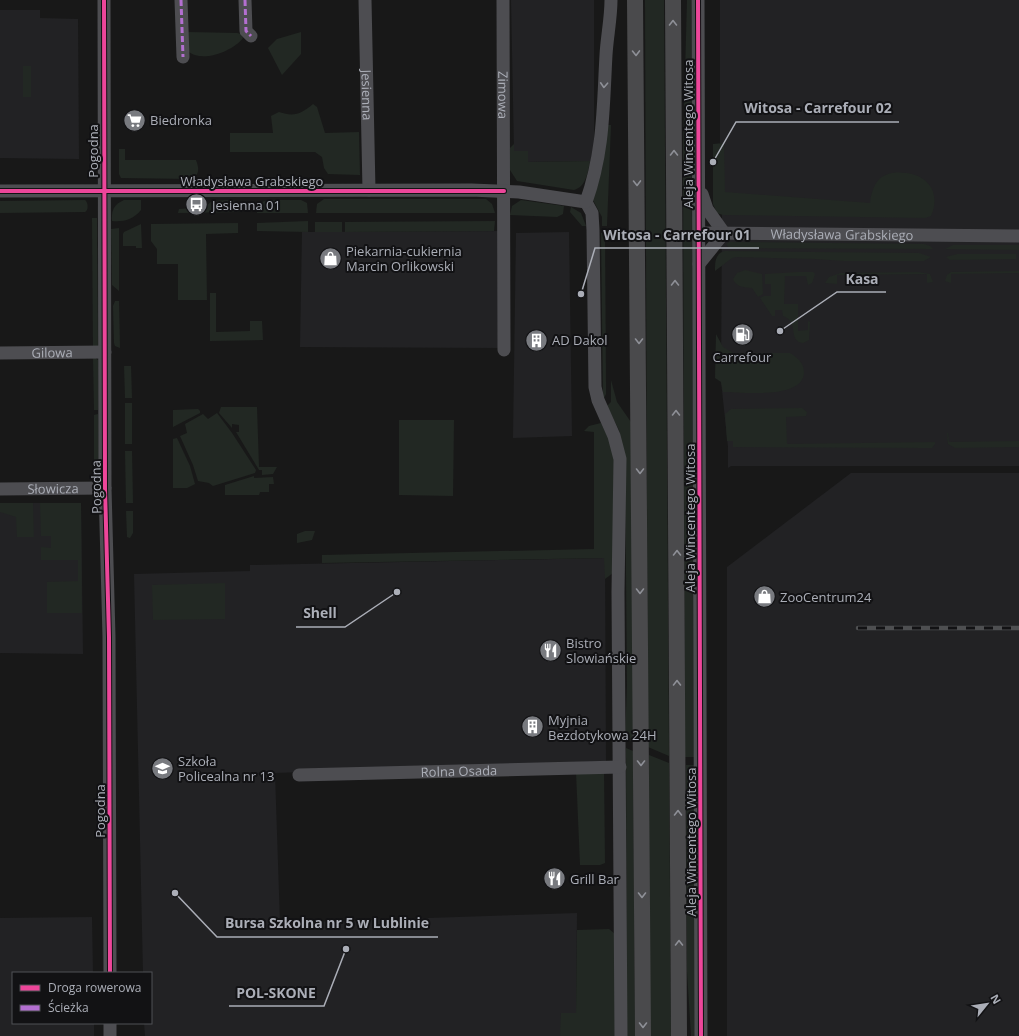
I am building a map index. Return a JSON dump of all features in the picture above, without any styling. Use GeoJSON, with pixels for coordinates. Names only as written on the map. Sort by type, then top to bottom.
{"type":"FeatureCollection","features":[{"type":"Feature","properties":{"kind":"main road"},"geometry":{"type":"LineString","coordinates":[[636,0],[643,1036]]}},
{"type":"Feature","properties":{"kind":"main road","name":"Aleja Wincentego Witosa"},"geometry":{"type":"LineString","coordinates":[[673,0],[679,1036]]}},
{"type":"Feature","properties":{"kind":"street","name":"Pogodna"},"geometry":{"type":"LineString","coordinates":[[104,0],[105,488],[109,644],[110,972]]}},
{"type":"Feature","properties":{"kind":"street"},"geometry":{"type":"LineString","coordinates":[[181,0],[183,57]]}},
{"type":"Feature","properties":{"kind":"street"},"geometry":{"type":"LineString","coordinates":[[245,0],[246,30],[251,36]]}},
{"type":"Feature","properties":{"kind":"street","name":"Jesienna"},"geometry":{"type":"LineString","coordinates":[[365,0],[369,190]]}},
{"type":"Feature","properties":{"kind":"street","name":"Zimowa"},"geometry":{"type":"LineString","coordinates":[[503,0],[504,350]]}},
{"type":"Feature","properties":{"kind":"street"},"geometry":{"type":"LineString","coordinates":[[611,0],[601,145],[586,202],[592,213],[593,225],[595,387],[598,400],[616,441],[620,459],[618,592],[621,1036]]}},
{"type":"Feature","properties":{"kind":"street","name":"Aleja Wincentego Witosa"},"geometry":{"type":"LineString","coordinates":[[698,0],[702,1036]]}},
{"type":"Feature","properties":{"kind":"street"},"geometry":{"type":"LineString","coordinates":[[698,264],[724,233],[707,209],[699,181]]}},
{"type":"Feature","properties":{"kind":"street","name":"Władysława Grabskiego"},"geometry":{"type":"LineString","coordinates":[[0,191],[504,191],[586,202]]}},
{"type":"Feature","properties":{"kind":"street","name":"Władysława Grabskiego"},"geometry":{"type":"LineString","coordinates":[[699,233],[1019,236]]}},
{"type":"Feature","properties":{"kind":"street","name":"Gilowa"},"geometry":{"type":"LineString","coordinates":[[0,353],[105,352]]}},
{"type":"Feature","properties":{"kind":"street","name":"Słowicza"},"geometry":{"type":"LineString","coordinates":[[0,488],[105,488]]}},
{"type":"Feature","properties":{"kind":"street","name":"Rolna Osada"},"geometry":{"type":"LineString","coordinates":[[298,775],[620,768]]}},
{"type":"Feature","properties":{"kind":"street"},"geometry":{"type":"LineString","coordinates":[[110,1024],[110,1036]]}},
{"type":"Feature","properties":{"kind":"shaded area"},"geometry":{"type":"Polygon","coordinates":[[[511,0],[594,0],[594,146],[589,169],[589,161],[527,162],[514,151],[511,0]]]}},
{"type":"Feature","properties":{"kind":"shaded area"},"geometry":{"type":"Polygon","coordinates":[[[645,0],[664,0],[669,756],[648,747],[645,0]]]}},
{"type":"Feature","properties":{"kind":"shaded area"},"geometry":{"type":"Polygon","coordinates":[[[687,0],[691,0],[694,757],[685,757],[683,148],[687,0]]]}},
{"type":"Feature","properties":{"kind":"shaded area"},"geometry":{"type":"Polygon","coordinates":[[[720,0],[1019,0],[1019,466],[731,466],[728,468],[728,447],[721,381],[722,209],[720,176],[720,0]]]}},
{"type":"Feature","properties":{"kind":"shaded area"},"geometry":{"type":"Polygon","coordinates":[[[0,10],[40,10],[40,18],[78,19],[79,159],[0,158],[0,10]]]}},
{"type":"Feature","properties":{"kind":"shaded area"},"geometry":{"type":"Polygon","coordinates":[[[188,32],[237,33],[241,34],[243,38],[225,51],[210,56],[202,56],[189,52],[188,32]]]}},
{"type":"Feature","properties":{"kind":"shaded area"},"geometry":{"type":"Polygon","coordinates":[[[301,32],[301,54],[282,75],[268,48],[277,39],[301,32]]]}},
{"type":"Feature","properties":{"kind":"shaded area"},"geometry":{"type":"Polygon","coordinates":[[[23,66],[31,66],[31,97],[23,97],[23,66]]]}},
{"type":"Feature","properties":{"kind":"shaded area"},"geometry":{"type":"Polygon","coordinates":[[[313,104],[317,107],[325,133],[359,132],[360,175],[328,174],[324,168],[322,157],[315,152],[230,152],[230,133],[273,133],[271,116],[279,112],[297,114],[313,104]]]}},
{"type":"Feature","properties":{"kind":"shaded area"},"geometry":{"type":"Polygon","coordinates":[[[608,125],[611,125],[607,226],[602,226],[602,217],[593,200],[602,169],[608,125]]]}},
{"type":"Feature","properties":{"kind":"shaded area"},"geometry":{"type":"Polygon","coordinates":[[[724,143],[725,192],[870,203],[871,195],[880,178],[891,173],[898,172],[915,175],[927,182],[934,194],[934,208],[931,216],[925,218],[723,215],[717,213],[713,204],[713,144],[724,143]]]}},
{"type":"Feature","properties":{"kind":"shaded area"},"geometry":{"type":"Polygon","coordinates":[[[514,144],[514,151],[528,151],[528,162],[590,161],[584,182],[581,186],[574,190],[517,181],[510,170],[510,148],[514,144]]]}},
{"type":"Feature","properties":{"kind":"shaded area"},"geometry":{"type":"Polygon","coordinates":[[[119,149],[125,149],[125,160],[196,160],[198,173],[192,179],[121,178],[119,174],[119,149]]]}},
{"type":"Feature","properties":{"kind":"shaded area"},"geometry":{"type":"Polygon","coordinates":[[[324,199],[486,199],[492,204],[495,213],[316,213],[317,204],[324,199]]]}},
{"type":"Feature","properties":{"kind":"shaded area"},"geometry":{"type":"Polygon","coordinates":[[[85,200],[88,206],[85,212],[0,213],[0,201],[85,200]]]}},
{"type":"Feature","properties":{"kind":"shaded area"},"geometry":{"type":"Polygon","coordinates":[[[124,200],[141,200],[141,210],[128,220],[112,221],[114,208],[124,200]]]}},
{"type":"Feature","properties":{"kind":"shaded area"},"geometry":{"type":"Polygon","coordinates":[[[232,200],[240,203],[243,212],[178,213],[179,209],[205,207],[212,201],[232,200]]]}},
{"type":"Feature","properties":{"kind":"shaded area"},"geometry":{"type":"Polygon","coordinates":[[[268,200],[301,200],[307,203],[308,213],[257,213],[259,203],[268,200]]]}},
{"type":"Feature","properties":{"kind":"shaded area"},"geometry":{"type":"Polygon","coordinates":[[[521,200],[564,206],[563,214],[557,217],[510,215],[512,206],[521,200]]]}},
{"type":"Feature","properties":{"kind":"shaded area"},"geometry":{"type":"Polygon","coordinates":[[[571,207],[581,213],[586,226],[582,226],[570,212],[571,207]]]}},
{"type":"Feature","properties":{"kind":"shaded area"},"geometry":{"type":"Polygon","coordinates":[[[92,218],[97,218],[98,349],[93,349],[92,218]]]}},
{"type":"Feature","properties":{"kind":"shaded area"},"geometry":{"type":"Polygon","coordinates":[[[308,221],[308,232],[257,231],[257,223],[308,221]]]}},
{"type":"Feature","properties":{"kind":"shaded area"},"geometry":{"type":"Polygon","coordinates":[[[495,221],[494,231],[345,232],[345,222],[495,221]]]}},
{"type":"Feature","properties":{"kind":"shaded area"},"geometry":{"type":"Polygon","coordinates":[[[315,222],[342,222],[342,232],[315,232],[315,222]]]}},
{"type":"Feature","properties":{"kind":"shaded area"},"geometry":{"type":"Polygon","coordinates":[[[238,223],[238,233],[206,234],[207,300],[178,300],[178,264],[157,264],[157,249],[151,241],[151,224],[238,223]]]}},
{"type":"Feature","properties":{"kind":"shaded area"},"geometry":{"type":"Polygon","coordinates":[[[141,224],[142,248],[136,248],[136,246],[123,246],[124,232],[141,224]]]}},
{"type":"Feature","properties":{"kind":"shaded area"},"geometry":{"type":"Polygon","coordinates":[[[119,228],[119,291],[112,285],[111,229],[119,228]]]}},
{"type":"Feature","properties":{"kind":"shaded area"},"geometry":{"type":"Polygon","coordinates":[[[500,231],[499,348],[300,347],[302,232],[500,231]]]}},
{"type":"Feature","properties":{"kind":"shaded area"},"geometry":{"type":"Polygon","coordinates":[[[569,232],[572,436],[513,438],[516,233],[569,232]]]}},
{"type":"Feature","properties":{"kind":"shaded area"},"geometry":{"type":"Polygon","coordinates":[[[601,233],[605,233],[606,394],[603,400],[601,233]]]}},
{"type":"Feature","properties":{"kind":"shaded area"},"geometry":{"type":"Polygon","coordinates":[[[729,242],[924,244],[933,249],[729,248],[726,244],[729,242]]]}},
{"type":"Feature","properties":{"kind":"shaded area"},"geometry":{"type":"Polygon","coordinates":[[[953,245],[1019,245],[1019,250],[945,249],[953,245]]]}},
{"type":"Feature","properties":{"kind":"shaded area"},"geometry":{"type":"Polygon","coordinates":[[[725,251],[919,253],[931,257],[924,261],[844,261],[736,257],[732,258],[715,271],[717,256],[725,251]]]}},
{"type":"Feature","properties":{"kind":"shaded area"},"geometry":{"type":"Polygon","coordinates":[[[957,254],[1016,254],[1016,259],[950,260],[946,257],[957,254]]]}},
{"type":"Feature","properties":{"kind":"shaded area"},"geometry":{"type":"Polygon","coordinates":[[[745,270],[762,274],[763,294],[758,297],[752,288],[741,286],[735,282],[733,279],[737,273],[745,270]]]}},
{"type":"Feature","properties":{"kind":"shaded area"},"geometry":{"type":"Polygon","coordinates":[[[1019,271],[1019,273],[951,274],[951,283],[945,281],[947,275],[951,272],[1019,271]]]}},
{"type":"Feature","properties":{"kind":"shaded area"},"geometry":{"type":"Polygon","coordinates":[[[813,272],[815,274],[812,283],[808,285],[806,276],[785,276],[784,304],[798,304],[798,331],[808,330],[808,321],[810,322],[809,340],[803,343],[798,342],[796,339],[791,322],[783,316],[782,310],[775,310],[775,316],[772,316],[760,298],[764,296],[771,296],[771,284],[765,284],[765,274],[813,272]]]}},
{"type":"Feature","properties":{"kind":"shaded area"},"geometry":{"type":"Polygon","coordinates":[[[918,272],[930,274],[933,282],[927,283],[927,274],[837,275],[837,284],[825,283],[829,277],[841,273],[918,272]]]}},
{"type":"Feature","properties":{"kind":"shaded area"},"geometry":{"type":"Polygon","coordinates":[[[210,293],[216,293],[216,332],[250,331],[250,321],[262,321],[263,340],[210,341],[210,293]]]}},
{"type":"Feature","properties":{"kind":"shaded area"},"geometry":{"type":"Polygon","coordinates":[[[115,301],[119,301],[120,348],[115,346],[114,343],[113,306],[115,301]]]}},
{"type":"Feature","properties":{"kind":"shaded area"},"geometry":{"type":"Polygon","coordinates":[[[716,334],[723,347],[733,353],[790,353],[798,358],[803,366],[804,372],[801,381],[794,387],[783,391],[757,393],[723,392],[721,382],[715,378],[716,334]]]}},
{"type":"Feature","properties":{"kind":"shaded area"},"geometry":{"type":"Polygon","coordinates":[[[93,356],[98,360],[98,410],[94,410],[93,356]]]}},
{"type":"Feature","properties":{"kind":"shaded area"},"geometry":{"type":"Polygon","coordinates":[[[124,366],[131,366],[132,398],[125,398],[124,366]]]}},
{"type":"Feature","properties":{"kind":"shaded area"},"geometry":{"type":"Polygon","coordinates":[[[611,380],[617,402],[633,425],[634,742],[625,739],[627,685],[625,462],[619,430],[607,406],[611,402],[611,380]]]}},
{"type":"Feature","properties":{"kind":"shaded area"},"geometry":{"type":"Polygon","coordinates":[[[125,403],[132,403],[132,444],[125,444],[125,403]]]}},
{"type":"Feature","properties":{"kind":"shaded area"},"geometry":{"type":"Polygon","coordinates":[[[221,407],[257,407],[259,467],[277,467],[273,474],[262,475],[262,470],[259,470],[236,432],[239,432],[239,425],[232,424],[232,428],[219,413],[221,407]]]}},
{"type":"Feature","properties":{"kind":"shaded area"},"geometry":{"type":"Polygon","coordinates":[[[802,408],[807,412],[806,416],[786,417],[787,444],[935,442],[935,444],[932,448],[733,447],[733,441],[727,441],[725,414],[731,409],[802,408]]]}},
{"type":"Feature","properties":{"kind":"shaded area"},"geometry":{"type":"Polygon","coordinates":[[[198,409],[200,413],[173,427],[173,410],[198,409]]]}},
{"type":"Feature","properties":{"kind":"shaded area"},"geometry":{"type":"Polygon","coordinates":[[[217,413],[256,470],[255,473],[213,486],[209,483],[198,481],[193,465],[180,436],[187,433],[185,424],[203,414],[208,419],[217,413]]]}},
{"type":"Feature","properties":{"kind":"shaded area"},"geometry":{"type":"Polygon","coordinates":[[[98,414],[99,477],[94,481],[94,415],[98,414]]]}},
{"type":"Feature","properties":{"kind":"shaded area"},"geometry":{"type":"Polygon","coordinates":[[[399,420],[454,420],[453,496],[399,495],[399,420]]]}},
{"type":"Feature","properties":{"kind":"shaded area"},"geometry":{"type":"Polygon","coordinates":[[[601,423],[614,448],[613,573],[605,579],[604,558],[322,563],[322,555],[594,549],[594,432],[584,431],[589,426],[601,423]]]}},
{"type":"Feature","properties":{"kind":"shaded area"},"geometry":{"type":"Polygon","coordinates":[[[947,433],[949,442],[1019,441],[1019,447],[955,448],[948,444],[947,433]]]}},
{"type":"Feature","properties":{"kind":"shaded area"},"geometry":{"type":"Polygon","coordinates":[[[177,438],[190,466],[195,484],[187,488],[173,488],[173,439],[177,438]]]}},
{"type":"Feature","properties":{"kind":"shaded area"},"geometry":{"type":"Polygon","coordinates":[[[125,451],[132,451],[133,503],[126,503],[125,451]]]}},
{"type":"Feature","properties":{"kind":"shaded area"},"geometry":{"type":"Polygon","coordinates":[[[851,473],[1019,473],[1019,1036],[727,1036],[727,567],[851,473]]]}},
{"type":"Feature","properties":{"kind":"shaded area"},"geometry":{"type":"Polygon","coordinates":[[[254,476],[254,478],[273,477],[274,484],[269,484],[269,492],[260,492],[259,495],[225,495],[225,485],[254,476]]]}},
{"type":"Feature","properties":{"kind":"shaded area"},"geometry":{"type":"Polygon","coordinates":[[[0,503],[81,503],[83,654],[0,653],[0,503]]]}},
{"type":"Feature","properties":{"kind":"shaded area"},"geometry":{"type":"Polygon","coordinates":[[[0,503],[33,503],[34,537],[17,537],[16,517],[0,512],[0,503]]]}},
{"type":"Feature","properties":{"kind":"shaded area"},"geometry":{"type":"Polygon","coordinates":[[[40,503],[81,503],[82,613],[47,613],[47,582],[78,581],[78,560],[41,560],[41,547],[51,548],[51,536],[41,536],[40,503]]]}},
{"type":"Feature","properties":{"kind":"shaded area"},"geometry":{"type":"Polygon","coordinates":[[[126,511],[133,511],[133,533],[130,538],[127,537],[126,511]]]}},
{"type":"Feature","properties":{"kind":"shaded area"},"geometry":{"type":"Polygon","coordinates":[[[305,531],[315,531],[312,540],[297,543],[297,534],[305,531]]]}},
{"type":"Feature","properties":{"kind":"shaded area"},"geometry":{"type":"Polygon","coordinates":[[[605,558],[606,761],[275,773],[280,923],[577,913],[576,1036],[145,1036],[144,1024],[152,1024],[152,972],[143,972],[134,574],[250,571],[250,565],[605,558]]]}},
{"type":"Feature","properties":{"kind":"shaded area"},"geometry":{"type":"Polygon","coordinates":[[[225,583],[225,619],[153,620],[152,585],[225,583]]]}},
{"type":"Feature","properties":{"kind":"shaded area"},"geometry":{"type":"Polygon","coordinates":[[[626,748],[633,751],[635,1036],[627,1036],[626,748]]]}},
{"type":"Feature","properties":{"kind":"shaded area"},"geometry":{"type":"Polygon","coordinates":[[[649,755],[669,763],[671,1036],[649,1036],[649,755]]]}},
{"type":"Feature","properties":{"kind":"shaded area"},"geometry":{"type":"Polygon","coordinates":[[[686,765],[695,765],[696,1036],[691,1036],[687,972],[686,765]]]}},
{"type":"Feature","properties":{"kind":"shaded area"},"geometry":{"type":"Polygon","coordinates":[[[576,772],[604,772],[605,863],[600,865],[580,865],[576,772]]]}},
{"type":"Feature","properties":{"kind":"shaded area"},"geometry":{"type":"Polygon","coordinates":[[[92,917],[93,972],[12,972],[12,1024],[94,1024],[94,1036],[0,1036],[0,918],[92,917]]]}},
{"type":"Feature","properties":{"kind":"shaded area"},"geometry":{"type":"Polygon","coordinates":[[[609,929],[615,934],[615,1036],[560,1036],[561,1013],[576,1013],[577,930],[609,929]]]}},
{"type":"Feature","properties":{"kind":"railway"},"geometry":{"type":"LineString","coordinates":[[858,628],[1019,628]]}},
{"type":"Feature","properties":{"kind":"marked path"},"geometry":{"type":"LineString","coordinates":[[181,0],[183,57]]}},
{"type":"Feature","properties":{"kind":"marked path"},"geometry":{"type":"LineString","coordinates":[[245,0],[246,31],[251,36]]}},
{"type":"Feature","properties":{"kind":"cycle path"},"geometry":{"type":"LineString","coordinates":[[104,0],[105,488],[109,637],[110,972]]}},
{"type":"Feature","properties":{"kind":"cycle path"},"geometry":{"type":"LineString","coordinates":[[698,0],[701,1036]]}},
{"type":"Feature","properties":{"kind":"cycle path"},"geometry":{"type":"LineString","coordinates":[[0,191],[504,191]]}},
{"type":"Feature","properties":{"kind":"place","name":"Biedronka"},"geometry":{"type":"Point","coordinates":[134,120]}},
{"type":"Feature","properties":{"kind":"place","name":"Witosa - Carrefour 02"},"geometry":{"type":"Point","coordinates":[713,162]}},
{"type":"Feature","properties":{"kind":"place","name":"Jesienna 01"},"geometry":{"type":"Point","coordinates":[196,205]}},
{"type":"Feature","properties":{"kind":"place","name":"Piekarnia-cukiernia Marcin Orlikowski"},"geometry":{"type":"Point","coordinates":[330,258]}},
{"type":"Feature","properties":{"kind":"place","name":"Witosa - Carrefour 01"},"geometry":{"type":"Point","coordinates":[581,294]}},
{"type":"Feature","properties":{"kind":"place","name":"Kasa"},"geometry":{"type":"Point","coordinates":[780,331]}},
{"type":"Feature","properties":{"kind":"place","name":"Carrefour"},"geometry":{"type":"Point","coordinates":[742,335]}},
{"type":"Feature","properties":{"kind":"place","name":"AD Dakol"},"geometry":{"type":"Point","coordinates":[537,340]}},
{"type":"Feature","properties":{"kind":"place","name":"Shell"},"geometry":{"type":"Point","coordinates":[397,592]}},
{"type":"Feature","properties":{"kind":"place","name":"ZooCentrum24"},"geometry":{"type":"Point","coordinates":[765,597]}},
{"type":"Feature","properties":{"kind":"place","name":"Bistro Slowiańskie"},"geometry":{"type":"Point","coordinates":[551,650]}},
{"type":"Feature","properties":{"kind":"place","name":"Myjnia Bezdotykowa 24H"},"geometry":{"type":"Point","coordinates":[533,727]}},
{"type":"Feature","properties":{"kind":"place","name":"Szkoła Policealna nr 13"},"geometry":{"type":"Point","coordinates":[162,768]}},
{"type":"Feature","properties":{"kind":"place","name":"Grill Bar"},"geometry":{"type":"Point","coordinates":[555,879]}},
{"type":"Feature","properties":{"kind":"place","name":"Bursa Szkolna nr 5 w Lublinie"},"geometry":{"type":"Point","coordinates":[175,893]}},
{"type":"Feature","properties":{"kind":"place","name":"POL-SKONE"},"geometry":{"type":"Point","coordinates":[346,949]}}]}
